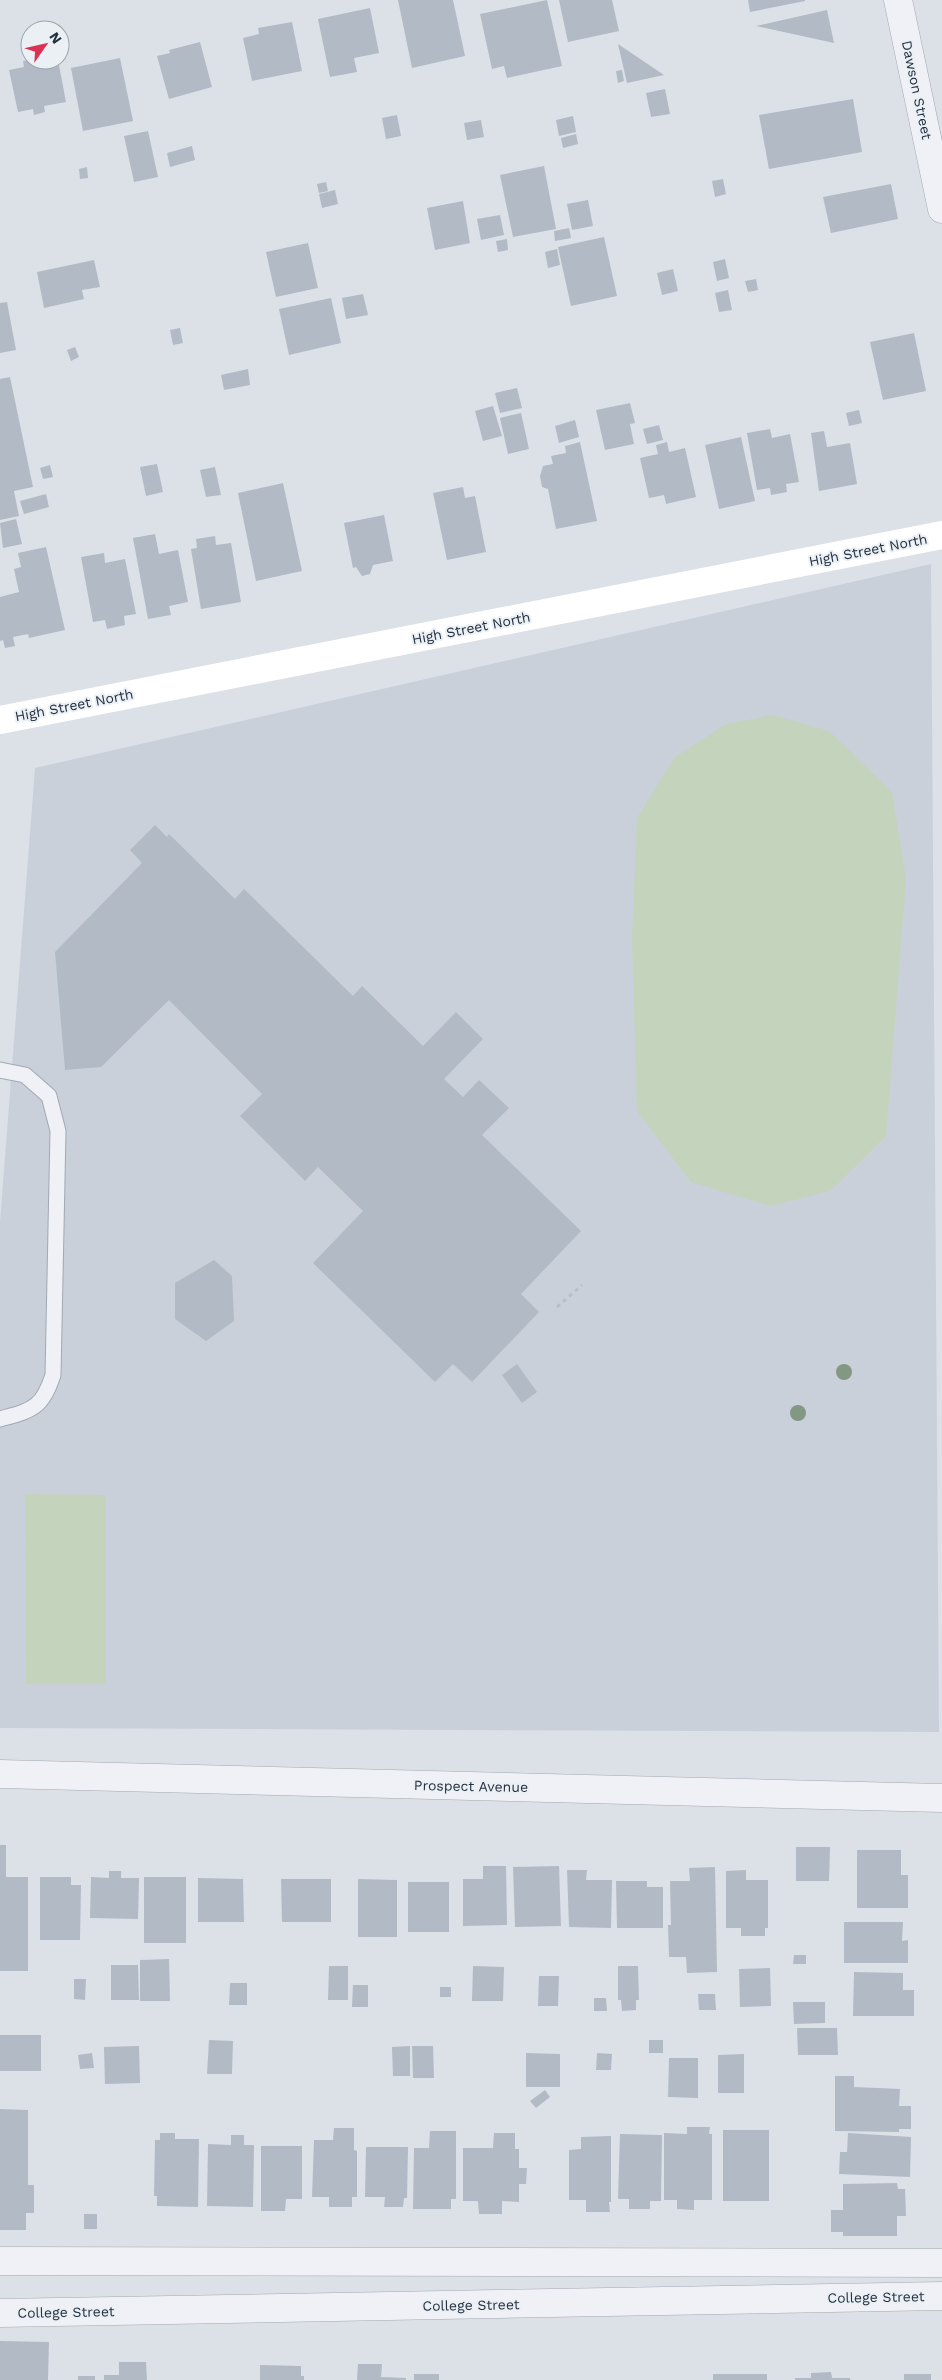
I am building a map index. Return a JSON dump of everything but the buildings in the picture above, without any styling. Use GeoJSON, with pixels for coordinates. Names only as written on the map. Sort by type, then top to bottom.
{"type":"FeatureCollection","features":[{"type":"Feature","properties":{"kind":"main road","name":"High Street North"},"geometry":{"type":"LineString","coordinates":[[0,720],[942,535]]}},
{"type":"Feature","properties":{"kind":"street","name":"Dawson Street"},"geometry":{"type":"LineString","coordinates":[[898,0],[942,209]]}},
{"type":"Feature","properties":{"kind":"street","name":"Prospect Avenue"},"geometry":{"type":"LineString","coordinates":[[0,1774],[942,1798]]}},
{"type":"Feature","properties":{"kind":"street"},"geometry":{"type":"LineString","coordinates":[[0,2261],[942,2263]]}},
{"type":"Feature","properties":{"kind":"street","name":"College Street"},"geometry":{"type":"LineString","coordinates":[[0,2313],[942,2296]]}},
{"type":"Feature","properties":{"kind":"lane"},"geometry":{"type":"LineString","coordinates":[[0,1070],[26,1075],[49,1096],[58,1132],[53,1375],[47,1394],[29,1412],[0,1419]]}},
{"type":"Feature","properties":{"kind":"path"},"geometry":{"type":"LineString","coordinates":[[557,1307],[582,1284]]}},
{"type":"Feature","properties":{"kind":"shaded area"},"geometry":{"type":"Polygon","coordinates":[[[931,564],[939,1732],[0,1728],[0,1222],[35,768],[931,564]]]}},
{"type":"Feature","properties":{"kind":"green space"},"geometry":{"type":"Polygon","coordinates":[[[773,715],[829,731],[892,792],[906,879],[886,1136],[830,1191],[770,1206],[691,1182],[637,1111],[632,939],[637,818],[674,758],[726,724],[773,715]]]}},
{"type":"Feature","properties":{"kind":"green space"},"geometry":{"type":"Polygon","coordinates":[[[25,1494],[106,1495],[106,1684],[26,1684],[25,1494]]]}}]}
